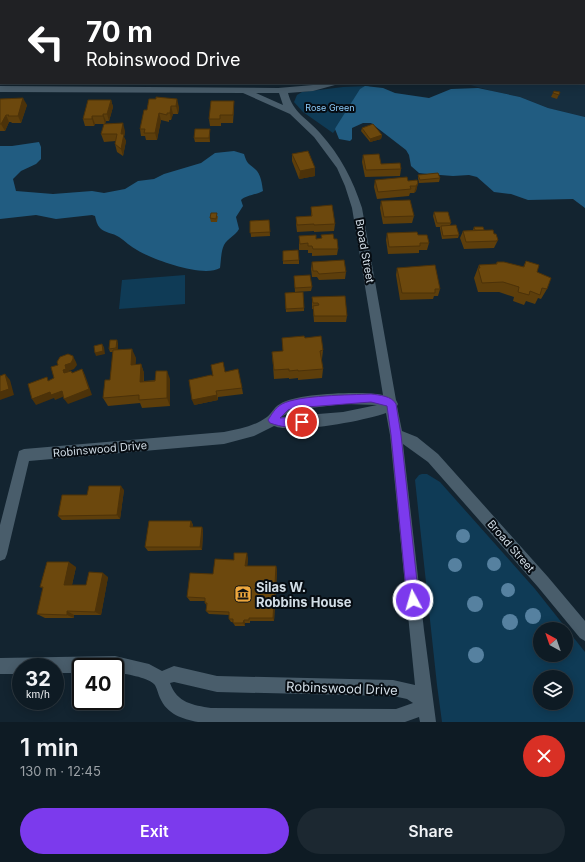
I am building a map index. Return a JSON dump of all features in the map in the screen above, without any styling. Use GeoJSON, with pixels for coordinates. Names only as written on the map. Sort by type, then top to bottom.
{"type":"FeatureCollection","features":[{"type":"Feature","properties":{"kind":"street"},"geometry":{"type":"LineString","coordinates":[[0,88],[283,90],[313,88],[328,84]]}},
{"type":"Feature","properties":{"kind":"street"},"geometry":{"type":"LineString","coordinates":[[241,90],[285,108],[295,114]]}},
{"type":"Feature","properties":{"kind":"street","name":"Broad Street"},"geometry":{"type":"LineString","coordinates":[[283,90],[286,102],[295,114],[317,135],[333,155],[346,176],[354,197],[362,229],[392,404],[416,630],[428,722]]}},
{"type":"Feature","properties":{"kind":"street","name":"Robinswood Drive"},"geometry":{"type":"LineString","coordinates":[[0,554],[24,455],[224,438],[242,434],[273,420],[277,413],[285,407],[294,404],[371,398],[392,404]]}},
{"type":"Feature","properties":{"kind":"street"},"geometry":{"type":"LineString","coordinates":[[273,420],[282,423],[289,423],[370,414],[386,409],[392,404]]}},
{"type":"Feature","properties":{"kind":"street","name":"Broad Street"},"geometry":{"type":"LineString","coordinates":[[396,435],[412,441],[433,458],[538,576],[585,633]]}},
{"type":"Feature","properties":{"kind":"street"},"geometry":{"type":"LineString","coordinates":[[0,666],[115,664],[148,672],[161,679],[168,700],[179,708],[192,713],[211,716],[396,717],[419,709],[426,703]]}},
{"type":"Feature","properties":{"kind":"street","name":"Robinswood Drive"},"geometry":{"type":"LineString","coordinates":[[161,679],[174,674],[218,684],[394,688],[410,691],[426,703]]}},
{"type":"Feature","properties":{"kind":"shaded area"},"geometry":{"type":"Polygon","coordinates":[[[467,84],[585,84],[585,117],[548,108],[520,97],[467,84]]]}},
{"type":"Feature","properties":{"kind":"shaded area"},"geometry":{"type":"Polygon","coordinates":[[[365,86],[383,88],[395,93],[429,98],[451,89],[478,88],[520,97],[548,108],[585,117],[585,208],[573,199],[528,200],[511,194],[494,192],[477,177],[469,175],[453,176],[419,173],[411,166],[409,155],[406,150],[371,123],[363,123],[352,128],[352,139],[350,141],[339,139],[335,129],[360,89],[365,86]]]}},
{"type":"Feature","properties":{"kind":"shaded area"},"geometry":{"type":"Polygon","coordinates":[[[39,142],[41,147],[41,159],[36,164],[21,171],[13,179],[16,191],[53,194],[92,191],[104,193],[125,189],[138,181],[154,179],[164,174],[201,163],[215,153],[234,151],[244,154],[248,163],[257,171],[261,179],[263,191],[241,200],[243,206],[236,217],[239,229],[224,245],[220,268],[212,271],[191,269],[166,263],[137,250],[119,237],[102,230],[98,225],[95,216],[92,215],[56,219],[36,215],[0,219],[0,146],[12,146],[39,142]]]}},
{"type":"Feature","properties":{"kind":"green space","name":"Rose Green"},"geometry":{"type":"Polygon","coordinates":[[[369,86],[333,133],[303,112],[294,102],[297,95],[302,92],[343,87],[369,86]]]}},
{"type":"Feature","properties":{"kind":"green space"},"geometry":{"type":"Polygon","coordinates":[[[185,275],[185,304],[119,309],[122,280],[185,275]]]}},
{"type":"Feature","properties":{"kind":"green space"},"geometry":{"type":"Polygon","coordinates":[[[427,474],[440,482],[535,589],[561,622],[533,622],[533,662],[573,662],[573,637],[585,652],[585,722],[442,722],[415,480],[419,475],[427,474]]]}},
{"type":"Feature","properties":{"kind":"building"},"geometry":{"type":"Polygon","coordinates":[[[554,91],[560,92],[559,95],[553,93],[554,91]]]}},
{"type":"Feature","properties":{"kind":"building"},"geometry":{"type":"Polygon","coordinates":[[[156,97],[177,99],[176,106],[171,106],[170,113],[167,113],[167,115],[159,113],[155,133],[144,133],[145,129],[140,129],[144,110],[147,110],[149,99],[156,99],[156,97]]]}},
{"type":"Feature","properties":{"kind":"building"},"geometry":{"type":"Polygon","coordinates":[[[23,98],[18,116],[6,115],[0,124],[0,99],[23,98]]]}},
{"type":"Feature","properties":{"kind":"building"},"geometry":{"type":"Polygon","coordinates":[[[88,100],[111,100],[107,114],[103,114],[103,116],[92,116],[92,119],[83,119],[88,100]]]}},
{"type":"Feature","properties":{"kind":"building"},"geometry":{"type":"Polygon","coordinates":[[[211,101],[234,101],[233,115],[220,115],[220,119],[209,119],[211,101]]]}},
{"type":"Feature","properties":{"kind":"building"},"geometry":{"type":"Polygon","coordinates":[[[123,123],[121,134],[124,134],[121,149],[115,144],[117,134],[101,134],[104,124],[123,123]]]}},
{"type":"Feature","properties":{"kind":"building"},"geometry":{"type":"Polygon","coordinates":[[[373,124],[382,135],[370,139],[362,128],[373,124]]]}},
{"type":"Feature","properties":{"kind":"building"},"geometry":{"type":"Polygon","coordinates":[[[195,129],[210,129],[209,138],[194,138],[195,129]]]}},
{"type":"Feature","properties":{"kind":"building"},"geometry":{"type":"Polygon","coordinates":[[[308,151],[315,168],[300,171],[292,154],[308,151]]]}},
{"type":"Feature","properties":{"kind":"building"},"geometry":{"type":"Polygon","coordinates":[[[379,154],[381,164],[400,163],[401,169],[366,170],[363,155],[379,154]]]}},
{"type":"Feature","properties":{"kind":"building"},"geometry":{"type":"Polygon","coordinates":[[[438,173],[440,178],[420,180],[418,175],[438,173]]]}},
{"type":"Feature","properties":{"kind":"building"},"geometry":{"type":"Polygon","coordinates":[[[407,177],[408,181],[417,180],[418,183],[416,186],[410,186],[411,189],[378,192],[375,180],[407,177]]]}},
{"type":"Feature","properties":{"kind":"building"},"geometry":{"type":"Polygon","coordinates":[[[410,200],[414,216],[384,217],[381,201],[410,200]]]}},
{"type":"Feature","properties":{"kind":"building"},"geometry":{"type":"Polygon","coordinates":[[[332,205],[335,224],[297,225],[296,217],[312,216],[311,207],[332,205]]]}},
{"type":"Feature","properties":{"kind":"building"},"geometry":{"type":"Polygon","coordinates":[[[434,212],[448,212],[451,223],[437,223],[434,212]]]}},
{"type":"Feature","properties":{"kind":"building"},"geometry":{"type":"Polygon","coordinates":[[[211,213],[217,213],[216,219],[210,218],[211,213]]]}},
{"type":"Feature","properties":{"kind":"building"},"geometry":{"type":"Polygon","coordinates":[[[269,220],[270,232],[250,233],[250,221],[269,220]]]}},
{"type":"Feature","properties":{"kind":"building"},"geometry":{"type":"Polygon","coordinates":[[[456,225],[459,235],[443,236],[441,226],[456,225]]]}},
{"type":"Feature","properties":{"kind":"building"},"geometry":{"type":"Polygon","coordinates":[[[474,227],[483,227],[484,230],[475,230],[474,227]]]}},
{"type":"Feature","properties":{"kind":"building"},"geometry":{"type":"Polygon","coordinates":[[[493,230],[494,234],[496,234],[497,241],[466,242],[463,231],[493,230]]]}},
{"type":"Feature","properties":{"kind":"building"},"geometry":{"type":"Polygon","coordinates":[[[417,232],[418,235],[427,235],[429,243],[420,243],[420,246],[389,247],[387,233],[417,232]]]}},
{"type":"Feature","properties":{"kind":"building"},"geometry":{"type":"Polygon","coordinates":[[[333,234],[334,239],[337,239],[338,249],[313,249],[312,246],[308,246],[308,243],[300,244],[299,236],[316,235],[316,239],[322,238],[321,235],[333,234]]]}},
{"type":"Feature","properties":{"kind":"building"},"geometry":{"type":"Polygon","coordinates":[[[298,250],[299,260],[283,261],[283,251],[298,250]]]}},
{"type":"Feature","properties":{"kind":"building"},"geometry":{"type":"Polygon","coordinates":[[[344,260],[346,272],[319,274],[317,271],[313,271],[312,262],[344,260]]]}},
{"type":"Feature","properties":{"kind":"building"},"geometry":{"type":"Polygon","coordinates":[[[526,261],[539,265],[537,272],[551,278],[547,289],[542,288],[540,295],[530,291],[529,295],[518,292],[519,287],[503,282],[482,283],[478,268],[480,268],[479,265],[504,262],[524,267],[526,261]]]}},
{"type":"Feature","properties":{"kind":"building"},"geometry":{"type":"Polygon","coordinates":[[[435,265],[440,289],[435,289],[435,293],[402,293],[397,268],[435,265]]]}},
{"type":"Feature","properties":{"kind":"building"},"geometry":{"type":"Polygon","coordinates":[[[310,275],[312,287],[295,288],[294,276],[310,275]]]}},
{"type":"Feature","properties":{"kind":"building"},"geometry":{"type":"Polygon","coordinates":[[[303,292],[304,308],[286,309],[285,293],[303,292]]]}},
{"type":"Feature","properties":{"kind":"building"},"geometry":{"type":"Polygon","coordinates":[[[345,296],[347,316],[314,316],[313,306],[319,305],[318,303],[313,303],[312,297],[345,296]]]}},
{"type":"Feature","properties":{"kind":"building"},"geometry":{"type":"Polygon","coordinates":[[[304,336],[305,338],[321,336],[323,350],[320,351],[323,369],[298,371],[289,371],[289,369],[274,370],[272,352],[283,351],[282,338],[304,336]]]}},
{"type":"Feature","properties":{"kind":"building"},"geometry":{"type":"Polygon","coordinates":[[[110,340],[117,340],[116,348],[109,349],[110,340]]]}},
{"type":"Feature","properties":{"kind":"building"},"geometry":{"type":"Polygon","coordinates":[[[102,344],[103,351],[95,353],[94,346],[102,344]]]}},
{"type":"Feature","properties":{"kind":"building"},"geometry":{"type":"Polygon","coordinates":[[[132,349],[131,365],[141,364],[140,382],[155,381],[156,371],[167,371],[167,398],[139,400],[139,395],[103,398],[105,380],[110,380],[113,350],[132,349]]]}},
{"type":"Feature","properties":{"kind":"building"},"geometry":{"type":"Polygon","coordinates":[[[68,354],[73,356],[73,359],[71,363],[65,365],[66,369],[63,370],[64,373],[71,371],[72,373],[82,369],[89,389],[64,399],[62,391],[51,395],[50,392],[32,399],[28,384],[47,377],[48,381],[54,378],[51,367],[58,365],[57,362],[60,357],[68,354]]]}},
{"type":"Feature","properties":{"kind":"building"},"geometry":{"type":"Polygon","coordinates":[[[223,362],[225,372],[238,369],[242,388],[216,391],[217,395],[192,400],[189,380],[211,375],[213,376],[211,365],[223,362]]]}},
{"type":"Feature","properties":{"kind":"building"},"geometry":{"type":"Polygon","coordinates":[[[5,374],[9,389],[0,392],[0,376],[5,374]]]}},
{"type":"Feature","properties":{"kind":"building"},"geometry":{"type":"Polygon","coordinates":[[[89,486],[121,486],[117,515],[58,516],[62,495],[87,495],[89,486]]]}},
{"type":"Feature","properties":{"kind":"building"},"geometry":{"type":"Polygon","coordinates":[[[149,521],[191,521],[190,527],[202,527],[200,547],[145,547],[149,521]]]}},
{"type":"Feature","properties":{"kind":"building"},"geometry":{"type":"Polygon","coordinates":[[[234,553],[247,553],[245,566],[276,566],[273,618],[249,618],[249,620],[244,620],[243,623],[233,623],[233,619],[229,619],[229,612],[206,611],[207,603],[205,603],[205,598],[187,597],[190,573],[213,574],[215,559],[234,560],[234,553]]]}},
{"type":"Feature","properties":{"kind":"building"},"geometry":{"type":"Polygon","coordinates":[[[47,562],[69,562],[64,585],[86,585],[89,572],[103,573],[95,612],[67,611],[67,615],[37,614],[43,587],[40,587],[47,562]]]}},
{"type":"Feature","properties":{"kind":"place","name":"Silas W. Robbins House"},"geometry":{"type":"Point","coordinates":[243,594]}},
{"type":"Feature","properties":{"kind":"route"},"geometry":{"type":"LineString","coordinates":[[302,422],[282,423],[273,420],[277,413],[285,407],[294,404],[371,398],[379,399],[392,404],[413,600]]}}]}
